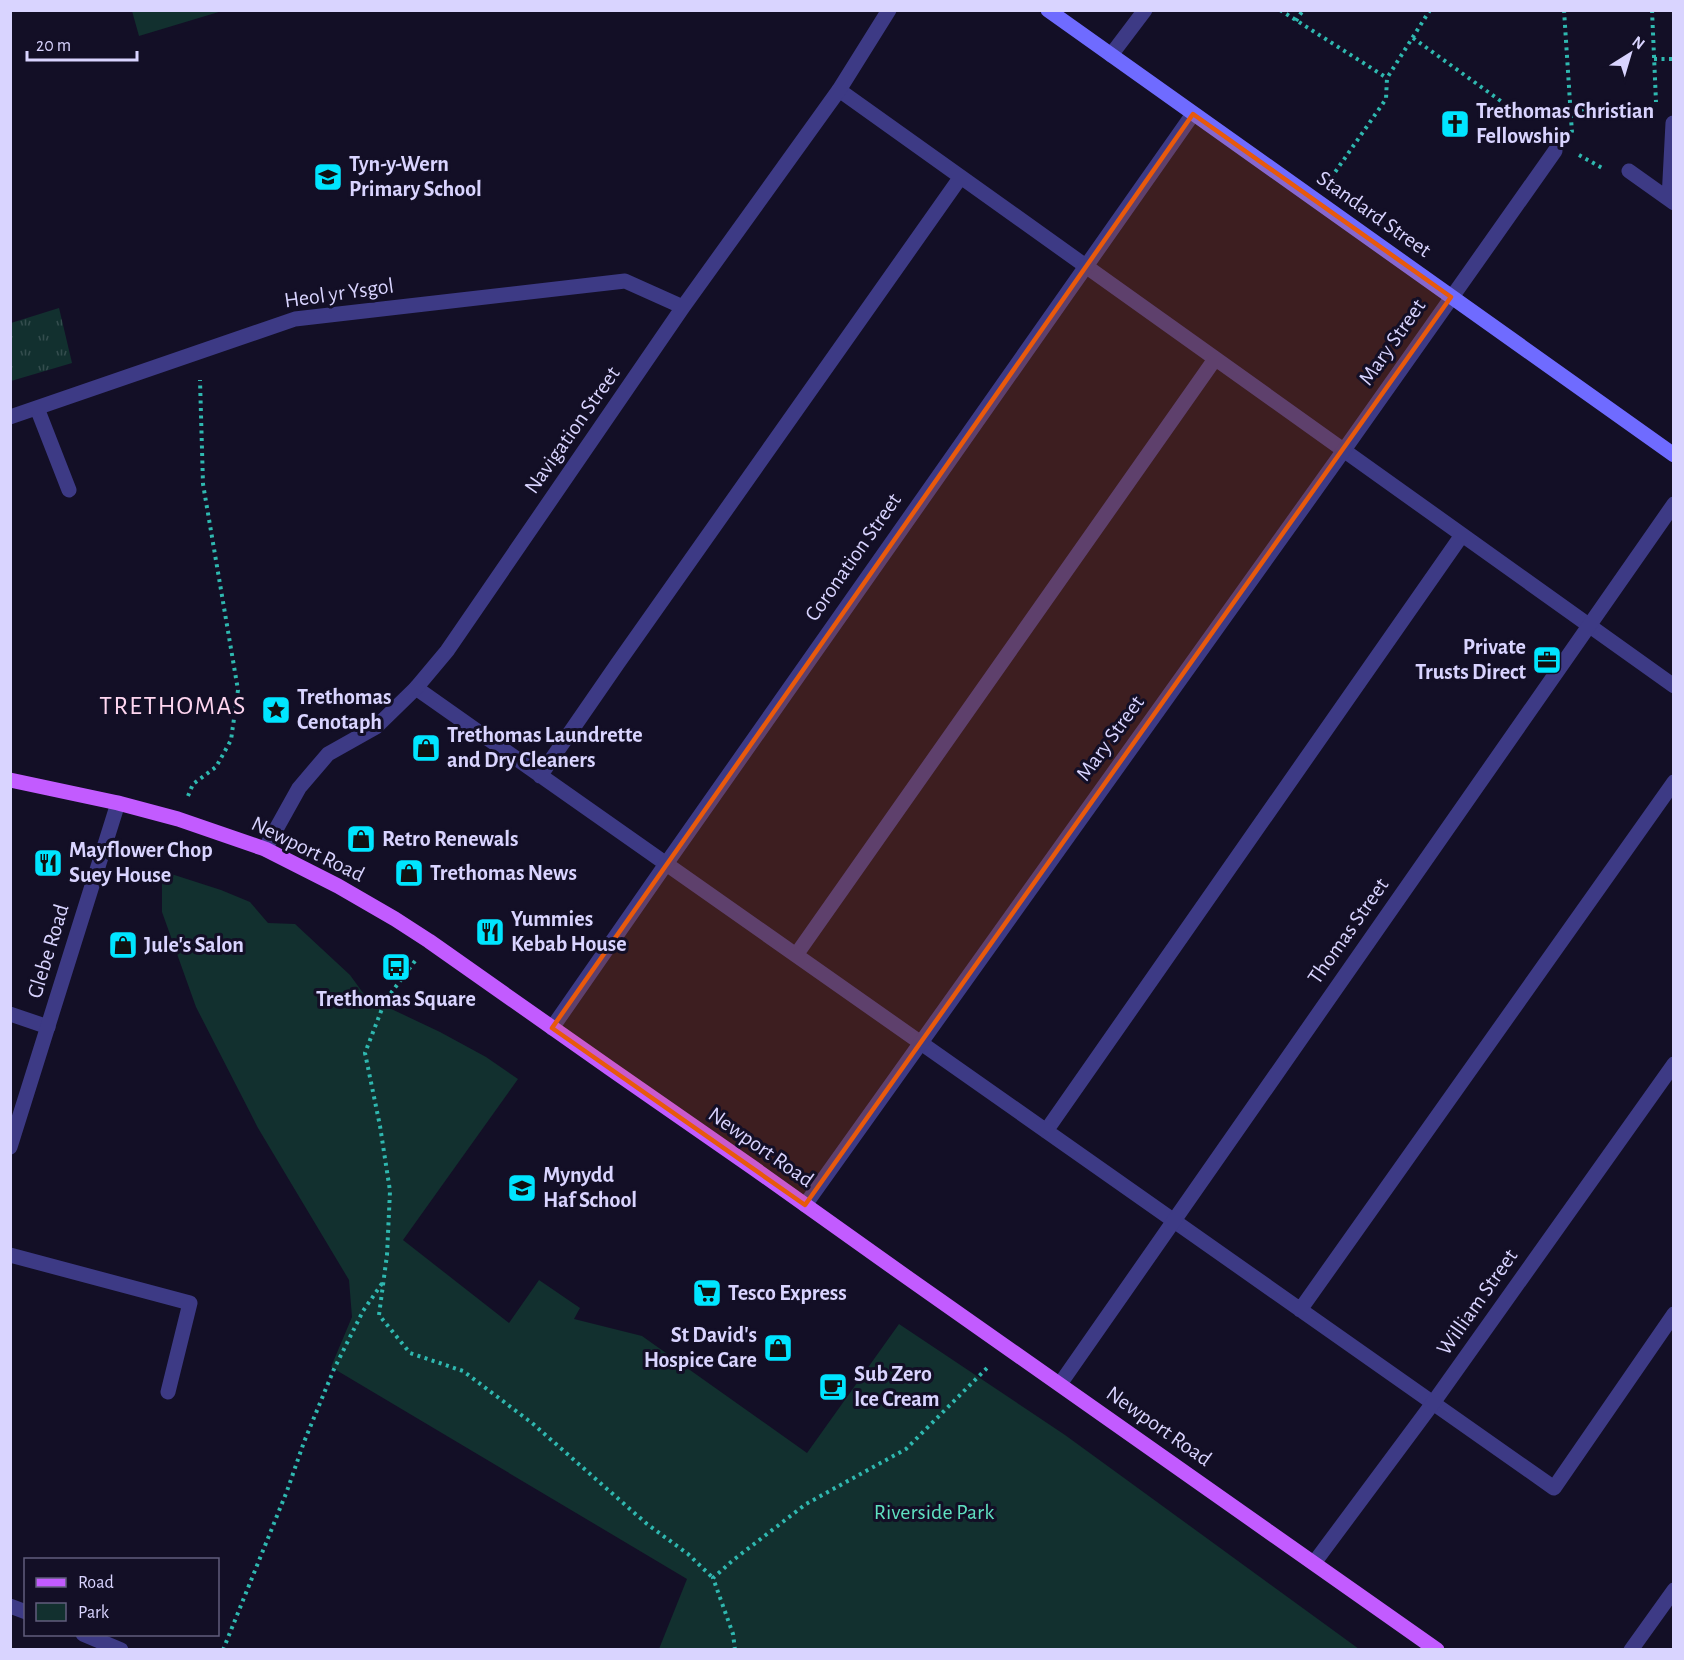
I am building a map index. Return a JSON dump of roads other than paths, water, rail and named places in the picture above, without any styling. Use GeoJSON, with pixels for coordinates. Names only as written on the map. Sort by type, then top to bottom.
{"type":"FeatureCollection","features":[{"type":"Feature","properties":{"kind":"main road","name":"Newport Road"},"geometry":{"type":"LineString","coordinates":[[10,780],[118,803],[178,819],[265,849],[338,886],[395,919],[1437,1650]]}},
{"type":"Feature","properties":{"kind":"street","name":"Navigation Street"},"geometry":{"type":"LineString","coordinates":[[265,849],[299,788],[328,754],[376,727],[416,688],[447,651],[683,307],[839,90],[889,10]]}},
{"type":"Feature","properties":{"kind":"street","name":"Standard Street"},"geometry":{"type":"LineString","coordinates":[[1048,10],[1674,454]]}},
{"type":"Feature","properties":{"kind":"street"},"geometry":{"type":"LineString","coordinates":[[1111,55],[1145,10]]}},
{"type":"Feature","properties":{"kind":"street"},"geometry":{"type":"LineString","coordinates":[[839,90],[1674,686]]}},
{"type":"Feature","properties":{"kind":"street","name":"Coronation Street"},"geometry":{"type":"LineString","coordinates":[[552,1028],[1193,114]]}},
{"type":"Feature","properties":{"kind":"street"},"geometry":{"type":"LineString","coordinates":[[1671,201],[1673,123]]}},
{"type":"Feature","properties":{"kind":"street","name":"Mary Street"},"geometry":{"type":"LineString","coordinates":[[805,1205],[1555,151]]}},
{"type":"Feature","properties":{"kind":"street"},"geometry":{"type":"LineString","coordinates":[[1629,171],[1671,201]]}},
{"type":"Feature","properties":{"kind":"street"},"geometry":{"type":"LineString","coordinates":[[540,776],[960,178]]}},
{"type":"Feature","properties":{"kind":"street","name":"Heol yr Ysgol"},"geometry":{"type":"LineString","coordinates":[[10,417],[295,319],[625,281],[683,307]]}},
{"type":"Feature","properties":{"kind":"street"},"geometry":{"type":"LineString","coordinates":[[796,956],[1215,359]]}},
{"type":"Feature","properties":{"kind":"street"},"geometry":{"type":"LineString","coordinates":[[37,408],[69,490]]}},
{"type":"Feature","properties":{"kind":"street","name":"Thomas Street"},"geometry":{"type":"LineString","coordinates":[[1060,1384],[1674,504]]}},
{"type":"Feature","properties":{"kind":"street"},"geometry":{"type":"LineString","coordinates":[[1046,1131],[1462,535]]}},
{"type":"Feature","properties":{"kind":"street"},"geometry":{"type":"LineString","coordinates":[[416,688],[1554,1488],[1674,1314]]}},
{"type":"Feature","properties":{"kind":"street"},"geometry":{"type":"LineString","coordinates":[[1300,1310],[1674,782]]}},
{"type":"Feature","properties":{"kind":"street","name":"Glebe Road"},"geometry":{"type":"LineString","coordinates":[[10,1147],[118,803]]}},
{"type":"Feature","properties":{"kind":"street"},"geometry":{"type":"LineString","coordinates":[[10,1014],[48,1027]]}},
{"type":"Feature","properties":{"kind":"street","name":"William Street"},"geometry":{"type":"LineString","coordinates":[[1314,1563],[1433,1403],[1674,1064]]}},
{"type":"Feature","properties":{"kind":"street"},"geometry":{"type":"LineString","coordinates":[[10,1255],[190,1303],[168,1392]]}},
{"type":"Feature","properties":{"kind":"street"},"geometry":{"type":"LineString","coordinates":[[1631,1650],[1674,1590]]}},
{"type":"Feature","properties":{"kind":"street"},"geometry":{"type":"LineString","coordinates":[[85,1636],[99,1645],[121,1650]]}},
{"type":"Feature","properties":{"kind":"place","name":"Trethomas Christian Fellowship"},"geometry":{"type":"Point","coordinates":[1455,124]}},
{"type":"Feature","properties":{"kind":"place","name":"Tyn-y-Wern Primary School"},"geometry":{"type":"Point","coordinates":[328,177]}},
{"type":"Feature","properties":{"kind":"place","name":"Private Trusts Direct"},"geometry":{"type":"Point","coordinates":[1547,660]}},
{"type":"Feature","properties":{"kind":"place","name":"Trethomas Cenotaph"},"geometry":{"type":"Point","coordinates":[276,710]}},
{"type":"Feature","properties":{"kind":"place","name":"Trethomas Laundrette and Dry Cleaners"},"geometry":{"type":"Point","coordinates":[426,748]}},
{"type":"Feature","properties":{"kind":"place","name":"Retro Renewals"},"geometry":{"type":"Point","coordinates":[361,839]}},
{"type":"Feature","properties":{"kind":"place","name":"Mayflower Chop Suey House"},"geometry":{"type":"Point","coordinates":[48,863]}},
{"type":"Feature","properties":{"kind":"place","name":"Trethomas News"},"geometry":{"type":"Point","coordinates":[409,873]}},
{"type":"Feature","properties":{"kind":"place","name":"Yummies Kebab House"},"geometry":{"type":"Point","coordinates":[490,932]}},
{"type":"Feature","properties":{"kind":"place","name":"Jule's Salon"},"geometry":{"type":"Point","coordinates":[123,945]}},
{"type":"Feature","properties":{"kind":"place","name":"Trethomas Square"},"geometry":{"type":"Point","coordinates":[396,967]}},
{"type":"Feature","properties":{"kind":"place","name":"Mynydd Haf School"},"geometry":{"type":"Point","coordinates":[522,1188]}},
{"type":"Feature","properties":{"kind":"place","name":"Tesco Express"},"geometry":{"type":"Point","coordinates":[707,1293]}},
{"type":"Feature","properties":{"kind":"place","name":"St David's Hospice Care"},"geometry":{"type":"Point","coordinates":[778,1348]}},
{"type":"Feature","properties":{"kind":"place","name":"Sub Zero Ice Cream"},"geometry":{"type":"Point","coordinates":[833,1387]}},
{"type":"Feature","properties":{"kind":"district","name":"TRETHOMAS"},"geometry":{"type":"Point","coordinates":[173,706]}},
{"type":"Feature","properties":{"kind":"park label","name":"Riverside Park"},"geometry":{"type":"Point","coordinates":[934,1512]}}]}
